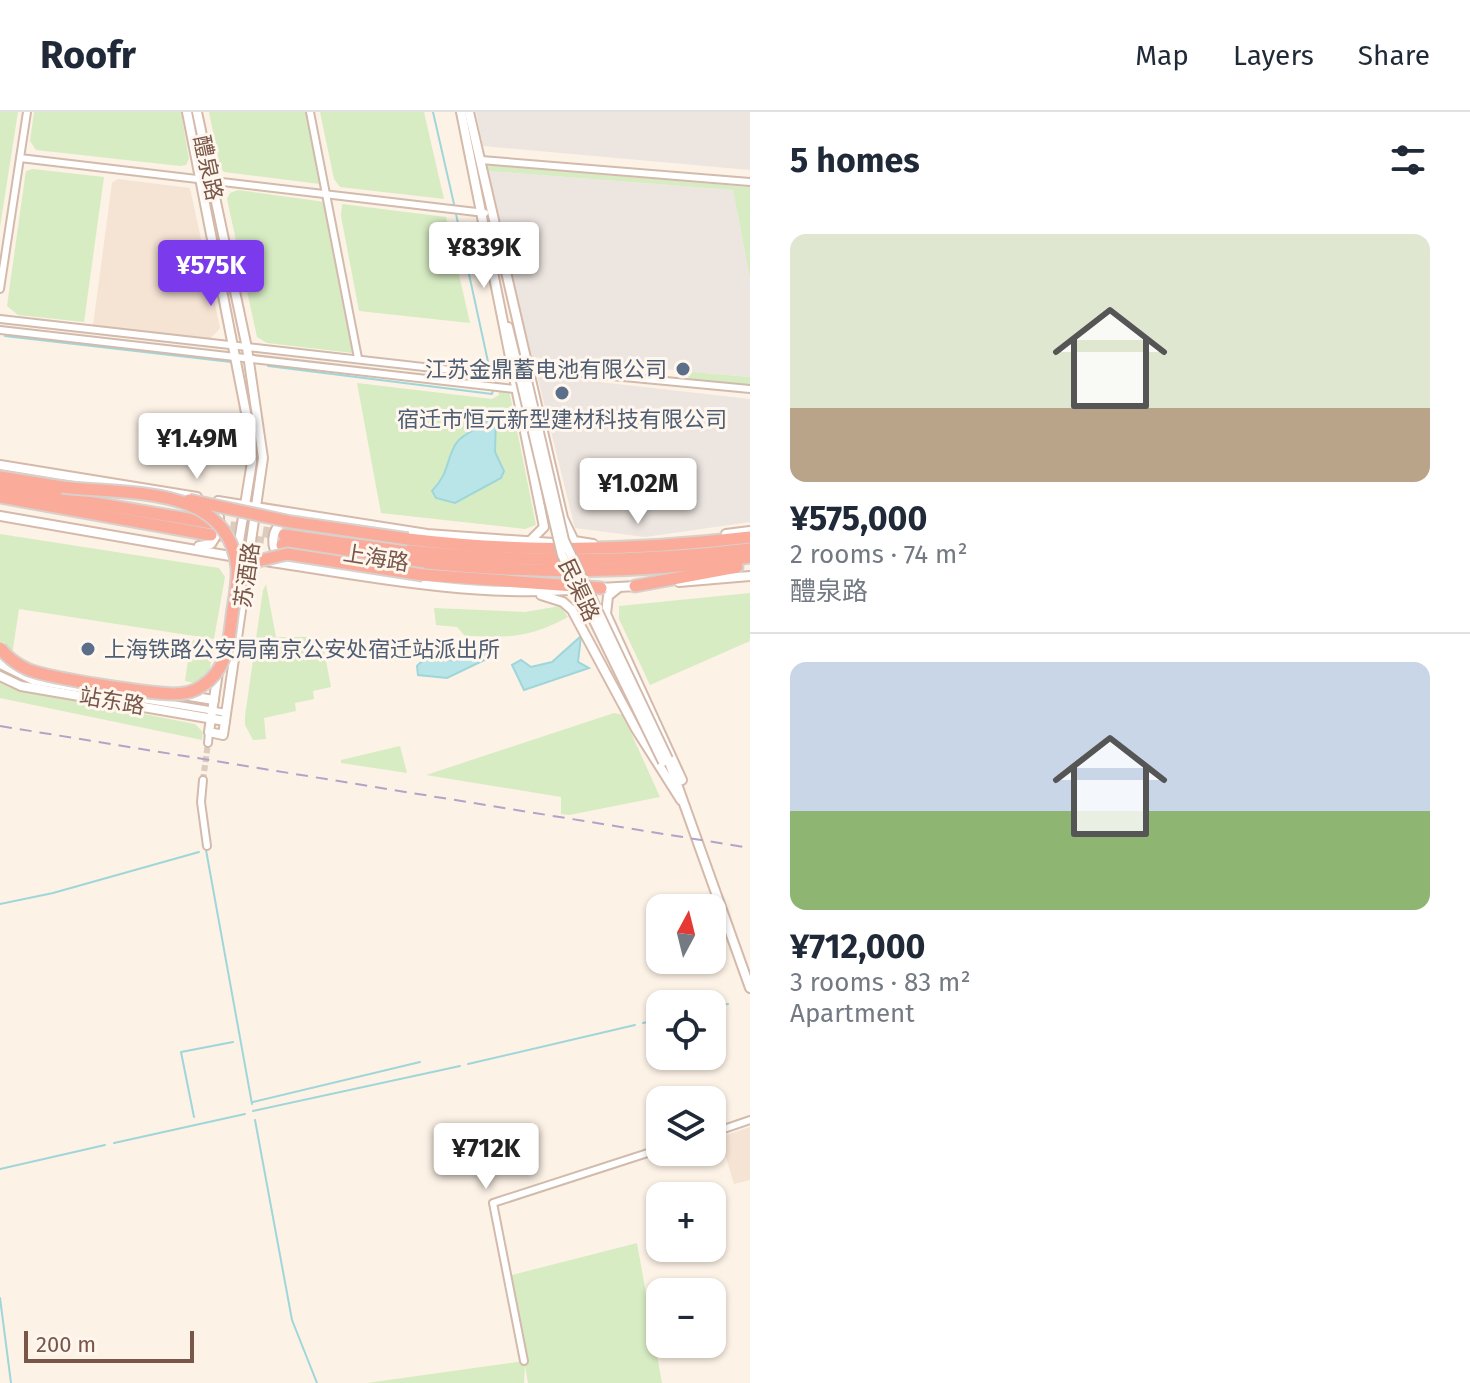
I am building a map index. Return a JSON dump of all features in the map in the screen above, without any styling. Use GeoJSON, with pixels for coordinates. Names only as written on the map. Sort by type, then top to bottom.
{"type":"FeatureCollection","features":[{"type":"Feature","properties":{"kind":"highway"},"geometry":{"type":"LineString","coordinates":[[0,477],[62,487],[203,501],[336,530],[408,539],[571,551],[661,547],[750,537]]}},
{"type":"Feature","properties":{"kind":"highway"},"geometry":{"type":"LineString","coordinates":[[0,487],[212,529],[0,497]]}},
{"type":"Feature","properties":{"kind":"highway"},"geometry":{"type":"LineString","coordinates":[[0,648],[13,662],[41,673],[173,694],[201,687],[216,675],[228,648],[237,576],[228,538],[206,512],[166,497]]}},
{"type":"Feature","properties":{"kind":"highway","name":"上海路"},"geometry":{"type":"LineString","coordinates":[[750,549],[637,560],[541,560],[444,555],[283,540],[418,564],[512,571],[641,569],[750,557]]}},
{"type":"Feature","properties":{"kind":"highway"},"geometry":{"type":"LineString","coordinates":[[230,629],[243,576],[266,558],[287,554],[423,575],[601,588]]}},
{"type":"Feature","properties":{"kind":"highway"},"geometry":{"type":"LineString","coordinates":[[635,586],[750,564]]}},
{"type":"Feature","properties":{"kind":"main road","name":"醴泉路"},"geometry":{"type":"LineString","coordinates":[[187,112],[238,358],[252,462],[244,505]]}},
{"type":"Feature","properties":{"kind":"main road","name":"醴泉路"},"geometry":{"type":"LineString","coordinates":[[197,112],[247,348],[263,458],[257,508]]}},
{"type":"Feature","properties":{"kind":"main road","name":"民渠路"},"geometry":{"type":"LineString","coordinates":[[461,112],[564,540],[688,810],[750,988]]}},
{"type":"Feature","properties":{"kind":"main road","name":"民渠路"},"geometry":{"type":"LineString","coordinates":[[469,112],[567,529],[574,541],[593,544]]}},
{"type":"Feature","properties":{"kind":"main road","name":"民渠路"},"geometry":{"type":"LineString","coordinates":[[494,212],[519,359]]}},
{"type":"Feature","properties":{"kind":"main road","name":"民渠路"},"geometry":{"type":"LineString","coordinates":[[483,213],[514,389],[544,527],[538,537],[527,542]]}},
{"type":"Feature","properties":{"kind":"main road","name":"上海路"},"geometry":{"type":"LineString","coordinates":[[0,465],[427,534],[593,544],[710,537],[750,531]]}},
{"type":"Feature","properties":{"kind":"main road"},"geometry":{"type":"LineString","coordinates":[[135,539],[204,546],[211,544],[219,531],[219,517],[209,505],[144,488]]}},
{"type":"Feature","properties":{"kind":"main road","name":"苏酒路"},"geometry":{"type":"LineString","coordinates":[[209,732],[244,505]]}},
{"type":"Feature","properties":{"kind":"main road","name":"苏酒路"},"geometry":{"type":"LineString","coordinates":[[226,717],[257,508]]}},
{"type":"Feature","properties":{"kind":"main road","name":"上海路"},"geometry":{"type":"LineString","coordinates":[[0,516],[420,585],[532,593],[750,576]]}},
{"type":"Feature","properties":{"kind":"main road"},"geometry":{"type":"LineString","coordinates":[[329,571],[281,560],[272,542],[277,526],[289,519],[333,520]]}},
{"type":"Feature","properties":{"kind":"main road"},"geometry":{"type":"LineString","coordinates":[[618,588],[608,596],[606,614],[676,762],[683,800]]}},
{"type":"Feature","properties":{"kind":"main road"},"geometry":{"type":"LineString","coordinates":[[532,593],[563,602],[572,610],[636,729],[683,800]]}},
{"type":"Feature","properties":{"kind":"main road","name":"站东路"},"geometry":{"type":"LineString","coordinates":[[0,658],[21,668],[214,700]]}},
{"type":"Feature","properties":{"kind":"main road","name":"站东路"},"geometry":{"type":"LineString","coordinates":[[0,676],[21,686],[226,717]]}},
{"type":"Feature","properties":{"kind":"main road"},"geometry":{"type":"LineString","coordinates":[[196,697],[216,685]]}},
{"type":"Feature","properties":{"kind":"main road"},"geometry":{"type":"LineString","coordinates":[[209,732],[223,735],[226,717]]}},
{"type":"Feature","properties":{"kind":"street"},"geometry":{"type":"LineString","coordinates":[[0,289],[27,112]]}},
{"type":"Feature","properties":{"kind":"street"},"geometry":{"type":"LineString","coordinates":[[310,112],[358,358]]}},
{"type":"Feature","properties":{"kind":"street"},"geometry":{"type":"LineString","coordinates":[[20,158],[494,212]]}},
{"type":"Feature","properties":{"kind":"street"},"geometry":{"type":"LineString","coordinates":[[481,160],[750,182]]}},
{"type":"Feature","properties":{"kind":"street"},"geometry":{"type":"LineString","coordinates":[[0,319],[512,377]]}},
{"type":"Feature","properties":{"kind":"street"},"geometry":{"type":"LineString","coordinates":[[0,330],[514,389]]}},
{"type":"Feature","properties":{"kind":"street"},"geometry":{"type":"LineString","coordinates":[[529,368],[750,389]]}},
{"type":"Feature","properties":{"kind":"street"},"geometry":{"type":"LineString","coordinates":[[0,665],[33,681],[167,704],[212,715]]}},
{"type":"Feature","properties":{"kind":"street"},"geometry":{"type":"LineString","coordinates":[[208,743],[209,732]]}},
{"type":"Feature","properties":{"kind":"street"},"geometry":{"type":"LineString","coordinates":[[203,780],[201,802],[207,846]]}},
{"type":"Feature","properties":{"kind":"street"},"geometry":{"type":"LineString","coordinates":[[726,1128],[750,1120]]}},
{"type":"Feature","properties":{"kind":"street"},"geometry":{"type":"LineString","coordinates":[[524,1361],[493,1203],[646,1154]]}},
{"type":"Feature","properties":{"kind":"shaded area"},"geometry":{"type":"Polygon","coordinates":[[[476,112],[750,112],[750,170],[483,146],[476,112]]]}},
{"type":"Feature","properties":{"kind":"shaded area"},"geometry":{"type":"Polygon","coordinates":[[[488,171],[733,190],[750,279],[750,377],[530,357],[488,171]]]}},
{"type":"Feature","properties":{"kind":"shaded area"},"geometry":{"type":"Polygon","coordinates":[[[118,179],[190,188],[220,328],[210,339],[93,326],[112,183],[118,179]]]}},
{"type":"Feature","properties":{"kind":"shaded area"},"geometry":{"type":"Polygon","coordinates":[[[537,375],[750,399],[750,522],[645,537],[575,528],[537,375]]]}},
{"type":"Feature","properties":{"kind":"shaded area"},"geometry":{"type":"Polygon","coordinates":[[[750,1127],[750,1180],[734,1184],[726,1157],[726,1135],[750,1127]]]}},
{"type":"Feature","properties":{"kind":"green space"},"geometry":{"type":"Polygon","coordinates":[[[0,112],[18,112],[0,227],[0,112]]]}},
{"type":"Feature","properties":{"kind":"green space"},"geometry":{"type":"Polygon","coordinates":[[[34,112],[181,112],[189,159],[186,165],[180,166],[36,150],[30,141],[34,112]]]}},
{"type":"Feature","properties":{"kind":"green space"},"geometry":{"type":"Polygon","coordinates":[[[209,112],[307,112],[320,184],[224,172],[220,167],[209,112]]]}},
{"type":"Feature","properties":{"kind":"green space"},"geometry":{"type":"Polygon","coordinates":[[[320,112],[424,112],[444,199],[340,187],[334,179],[320,112]]]}},
{"type":"Feature","properties":{"kind":"green space"},"geometry":{"type":"Polygon","coordinates":[[[486,165],[750,187],[750,279],[733,190],[488,171],[486,165]]]}},
{"type":"Feature","properties":{"kind":"green space"},"geometry":{"type":"Polygon","coordinates":[[[33,169],[104,177],[84,322],[18,315],[7,306],[26,171],[33,169]]]}},
{"type":"Feature","properties":{"kind":"green space"},"geometry":{"type":"Polygon","coordinates":[[[238,190],[325,202],[353,353],[267,343],[257,337],[227,199],[230,193],[238,190]]]}},
{"type":"Feature","properties":{"kind":"green space"},"geometry":{"type":"Polygon","coordinates":[[[342,204],[446,217],[470,323],[359,311],[341,216],[342,204]]]}},
{"type":"Feature","properties":{"kind":"green space"},"geometry":{"type":"Polygon","coordinates":[[[682,371],[750,377],[750,385],[690,379],[682,371]]]}},
{"type":"Feature","properties":{"kind":"green space"},"geometry":{"type":"Polygon","coordinates":[[[357,383],[492,399],[499,395],[498,390],[509,390],[536,525],[525,529],[381,513],[357,383]]]}},
{"type":"Feature","properties":{"kind":"green space"},"geometry":{"type":"Polygon","coordinates":[[[0,534],[219,568],[225,577],[214,639],[19,609],[12,655],[0,642],[0,534]]]}},
{"type":"Feature","properties":{"kind":"green space"},"geometry":{"type":"Polygon","coordinates":[[[266,584],[276,637],[315,637],[323,645],[331,687],[313,691],[314,699],[295,703],[296,711],[264,718],[266,739],[253,740],[245,725],[245,716],[266,584]]]}},
{"type":"Feature","properties":{"kind":"green space"},"geometry":{"type":"Polygon","coordinates":[[[750,593],[750,641],[650,685],[619,619],[619,606],[750,593]]]}},
{"type":"Feature","properties":{"kind":"green space"},"geometry":{"type":"Polygon","coordinates":[[[560,606],[568,617],[529,633],[495,637],[465,636],[457,627],[436,625],[434,608],[525,612],[560,606]]]}},
{"type":"Feature","properties":{"kind":"green space"},"geometry":{"type":"Polygon","coordinates":[[[191,640],[214,644],[207,686],[185,681],[191,640]]]}},
{"type":"Feature","properties":{"kind":"green space"},"geometry":{"type":"Polygon","coordinates":[[[0,683],[11,688],[195,724],[203,732],[202,740],[0,698],[0,683]]]}},
{"type":"Feature","properties":{"kind":"green space"},"geometry":{"type":"Polygon","coordinates":[[[614,713],[623,715],[660,797],[569,815],[561,814],[561,797],[426,775],[614,713]]]}},
{"type":"Feature","properties":{"kind":"green space"},"geometry":{"type":"Polygon","coordinates":[[[400,746],[407,773],[341,763],[341,760],[400,746]]]}},
{"type":"Feature","properties":{"kind":"green space"},"geometry":{"type":"Polygon","coordinates":[[[637,1243],[646,1293],[646,1358],[658,1358],[662,1383],[528,1383],[525,1366],[524,1383],[367,1383],[524,1361],[508,1276],[637,1243]]]}},
{"type":"Feature","properties":{"kind":"water"},"geometry":{"type":"Polygon","coordinates":[[[496,416],[495,452],[504,471],[501,478],[455,503],[436,498],[432,491],[441,479],[458,441],[489,417],[496,416]]]}},
{"type":"Feature","properties":{"kind":"water"},"geometry":{"type":"Polygon","coordinates":[[[581,636],[578,662],[589,668],[524,690],[512,665],[521,660],[531,667],[552,662],[581,636]]]}},
{"type":"Feature","properties":{"kind":"water"},"geometry":{"type":"Polygon","coordinates":[[[471,649],[484,653],[494,649],[497,654],[447,678],[418,675],[417,666],[422,661],[432,658],[459,660],[471,649]]]}},
{"type":"Feature","properties":{"kind":"waterway"},"geometry":{"type":"LineString","coordinates":[[433,112],[454,204]]}},
{"type":"Feature","properties":{"kind":"waterway"},"geometry":{"type":"LineString","coordinates":[[456,214],[490,371]]}},
{"type":"Feature","properties":{"kind":"waterway"},"geometry":{"type":"LineString","coordinates":[[5,336],[231,362]]}},
{"type":"Feature","properties":{"kind":"waterway"},"geometry":{"type":"LineString","coordinates":[[268,366],[492,394],[493,390]]}},
{"type":"Feature","properties":{"kind":"waterway"},"geometry":{"type":"LineString","coordinates":[[206,850],[252,1104]]}},
{"type":"Feature","properties":{"kind":"waterway"},"geometry":{"type":"LineString","coordinates":[[0,904],[53,893],[199,852]]}},
{"type":"Feature","properties":{"kind":"waterway"},"geometry":{"type":"LineString","coordinates":[[468,1064],[635,1025]]}},
{"type":"Feature","properties":{"kind":"waterway"},"geometry":{"type":"LineString","coordinates":[[194,1117],[181,1052],[233,1042]]}},
{"type":"Feature","properties":{"kind":"waterway"},"geometry":{"type":"LineString","coordinates":[[253,1102],[420,1062]]}},
{"type":"Feature","properties":{"kind":"waterway"},"geometry":{"type":"LineString","coordinates":[[253,1111],[460,1066]]}},
{"type":"Feature","properties":{"kind":"waterway"},"geometry":{"type":"LineString","coordinates":[[114,1143],[245,1114]]}},
{"type":"Feature","properties":{"kind":"waterway"},"geometry":{"type":"LineString","coordinates":[[255,1120],[292,1320],[317,1383]]}},
{"type":"Feature","properties":{"kind":"waterway"},"geometry":{"type":"LineString","coordinates":[[0,1169],[105,1145]]}},
{"type":"Feature","properties":{"kind":"waterway"},"geometry":{"type":"LineString","coordinates":[[0,1298],[11,1383]]}},
{"type":"Feature","properties":{"kind":"tunnel"},"geometry":{"type":"LineString","coordinates":[[214,524],[284,535]]}},
{"type":"Feature","properties":{"kind":"tunnel"},"geometry":{"type":"LineString","coordinates":[[220,536],[282,545]]}},
{"type":"Feature","properties":{"kind":"tunnel"},"geometry":{"type":"LineString","coordinates":[[203,780],[208,743]]}},
{"type":"Feature","properties":{"kind":"railway"},"geometry":{"type":"LineString","coordinates":[[0,726],[750,848]]}},
{"type":"Feature","properties":{"kind":"place","name":"江苏金鼎蓄电池有限公司"},"geometry":{"type":"Point","coordinates":[683,369]}},
{"type":"Feature","properties":{"kind":"place","name":"宿迁市恒元新型建材科技有限公司"},"geometry":{"type":"Point","coordinates":[562,393]}},
{"type":"Feature","properties":{"kind":"place","name":"上海铁路公安局南京公安处宿迁站派出所"},"geometry":{"type":"Point","coordinates":[88,649]}}]}
